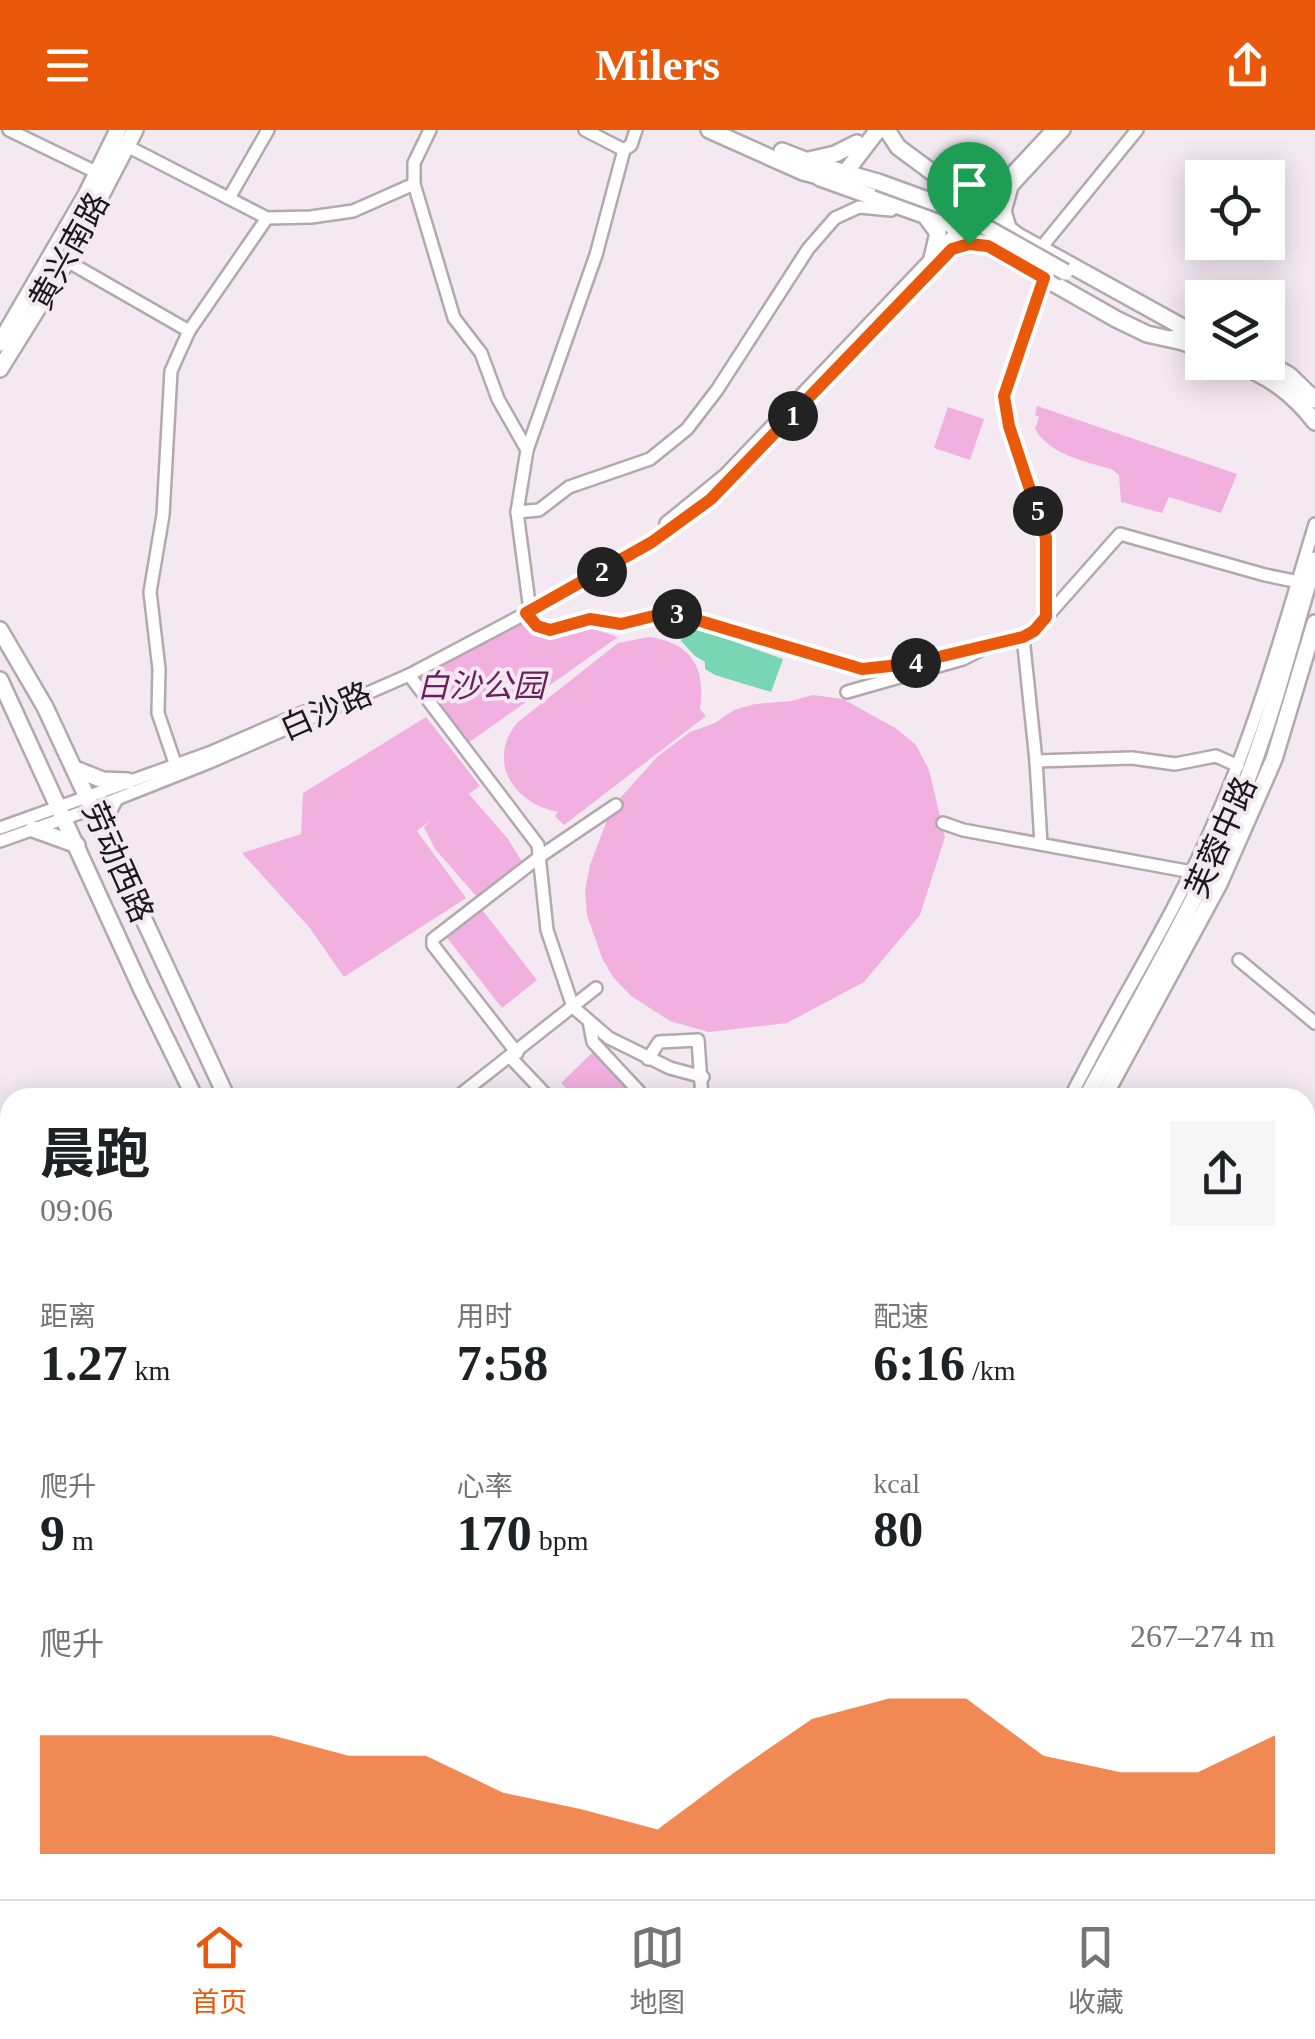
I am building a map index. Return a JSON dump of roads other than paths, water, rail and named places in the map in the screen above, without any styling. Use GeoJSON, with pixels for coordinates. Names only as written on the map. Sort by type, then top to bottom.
{"type":"FeatureCollection","features":[{"type":"Feature","properties":{"kind":"main road","name":"黄兴南路"},"geometry":{"type":"LineString","coordinates":[[0,369],[67,261],[104,176],[118,130]]}},
{"type":"Feature","properties":{"kind":"main road","name":"黄兴南路"},"geometry":{"type":"LineString","coordinates":[[0,343],[134,130]]}},
{"type":"Feature","properties":{"kind":"main road"},"geometry":{"type":"LineString","coordinates":[[709,130],[963,232],[1185,333]]}},
{"type":"Feature","properties":{"kind":"main road"},"geometry":{"type":"LineString","coordinates":[[733,130],[803,160],[833,178],[877,186],[955,210],[1057,276]]}},
{"type":"Feature","properties":{"kind":"main road"},"geometry":{"type":"LineString","coordinates":[[887,130],[898,147],[1010,231],[1185,333]]}},
{"type":"Feature","properties":{"kind":"main road"},"geometry":{"type":"LineString","coordinates":[[833,178],[868,137]]}},
{"type":"Feature","properties":{"kind":"main road"},"geometry":{"type":"LineString","coordinates":[[803,160],[826,157],[868,137]]}},
{"type":"Feature","properties":{"kind":"main road"},"geometry":{"type":"LineString","coordinates":[[868,137],[865,168],[877,186]]}},
{"type":"Feature","properties":{"kind":"main road"},"geometry":{"type":"LineString","coordinates":[[959,191],[980,197],[1002,190],[1003,211],[1010,231]]}},
{"type":"Feature","properties":{"kind":"main road"},"geometry":{"type":"LineString","coordinates":[[927,218],[939,238],[932,258]]}},
{"type":"Feature","properties":{"kind":"main road"},"geometry":{"type":"LineString","coordinates":[[952,249],[969,244],[988,246]]}},
{"type":"Feature","properties":{"kind":"main road"},"geometry":{"type":"LineString","coordinates":[[1285,378],[1310,398],[1315,422]]}},
{"type":"Feature","properties":{"kind":"main road"},"geometry":{"type":"LineString","coordinates":[[1272,380],[1310,398]]}},
{"type":"Feature","properties":{"kind":"main road"},"geometry":{"type":"LineString","coordinates":[[1310,398],[1315,434]]}},
{"type":"Feature","properties":{"kind":"main road","name":"芙蓉中路"},"geometry":{"type":"LineString","coordinates":[[1091,1088],[1222,841],[1266,727],[1303,582],[1315,560]]}},
{"type":"Feature","properties":{"kind":"main road","name":"芙蓉中路"},"geometry":{"type":"LineString","coordinates":[[1108,1088],[1219,884],[1274,759],[1315,622]]}},
{"type":"Feature","properties":{"kind":"main road","name":"劳动西路"},"geometry":{"type":"LineString","coordinates":[[0,630],[45,706],[76,769],[222,1088]]}},
{"type":"Feature","properties":{"kind":"main road","name":"劳动西路"},"geometry":{"type":"LineString","coordinates":[[0,680],[140,988],[190,1088]]}},
{"type":"Feature","properties":{"kind":"main road"},"geometry":{"type":"LineString","coordinates":[[76,769],[103,780],[128,782]]}},
{"type":"Feature","properties":{"kind":"main road"},"geometry":{"type":"LineString","coordinates":[[33,822],[77,845]]}},
{"type":"Feature","properties":{"kind":"street"},"geometry":{"type":"LineString","coordinates":[[9,130],[104,176]]}},
{"type":"Feature","properties":{"kind":"street"},"geometry":{"type":"LineString","coordinates":[[42,144],[46,130]]}},
{"type":"Feature","properties":{"kind":"street"},"geometry":{"type":"LineString","coordinates":[[229,198],[268,130]]}},
{"type":"Feature","properties":{"kind":"street"},"geometry":{"type":"LineString","coordinates":[[430,130],[414,163],[414,184],[454,318],[481,353],[498,399],[526,450]]}},
{"type":"Feature","properties":{"kind":"street"},"geometry":{"type":"LineString","coordinates":[[585,130],[624,150]]}},
{"type":"Feature","properties":{"kind":"street"},"geometry":{"type":"LineString","coordinates":[[636,130],[631,145],[624,150],[596,255],[526,450],[517,512],[528,608],[537,626],[550,630],[590,619],[621,624],[670,612],[862,669],[909,664],[1023,637],[1034,631],[1120,534],[1303,582]]}},
{"type":"Feature","properties":{"kind":"street","name":"白沙路"},"geometry":{"type":"LineString","coordinates":[[0,841],[62,811],[117,798],[210,762],[409,676],[650,535],[706,492],[932,258],[963,232],[1052,130]]}},
{"type":"Feature","properties":{"kind":"street","name":"白沙路"},"geometry":{"type":"LineString","coordinates":[[1002,190],[1064,130]]}},
{"type":"Feature","properties":{"kind":"street"},"geometry":{"type":"LineString","coordinates":[[1040,249],[1137,130]]}},
{"type":"Feature","properties":{"kind":"street"},"geometry":{"type":"LineString","coordinates":[[127,146],[268,218],[353,211],[414,184]]}},
{"type":"Feature","properties":{"kind":"street"},"geometry":{"type":"LineString","coordinates":[[517,512],[539,510],[569,487],[650,460],[687,429],[742,354],[808,249],[835,218],[858,207],[871,206],[927,218]]}},
{"type":"Feature","properties":{"kind":"street"},"geometry":{"type":"LineString","coordinates":[[176,766],[158,713],[159,669],[150,592],[163,515],[171,371],[190,331],[268,218]]}},
{"type":"Feature","properties":{"kind":"street","name":"白沙路"},"geometry":{"type":"LineString","coordinates":[[91,802],[128,782],[176,766],[406,669],[652,542],[711,499],[952,249],[963,232]]}},
{"type":"Feature","properties":{"kind":"street"},"geometry":{"type":"LineString","coordinates":[[67,261],[190,331]]}},
{"type":"Feature","properties":{"kind":"street"},"geometry":{"type":"LineString","coordinates":[[1046,617],[1046,538],[1009,426],[1004,396],[1057,276]]}},
{"type":"Feature","properties":{"kind":"street"},"geometry":{"type":"LineString","coordinates":[[1075,1088],[1192,872],[1238,766],[1303,582],[1315,524]]}},
{"type":"Feature","properties":{"kind":"street"},"geometry":{"type":"LineString","coordinates":[[1023,637],[1041,844]]}},
{"type":"Feature","properties":{"kind":"street"},"geometry":{"type":"LineString","coordinates":[[847,692],[963,659],[992,644]]}},
{"type":"Feature","properties":{"kind":"street"},"geometry":{"type":"LineString","coordinates":[[409,676],[538,846],[542,855],[547,930],[573,1007],[609,1038],[648,1059],[703,1076]]}},
{"type":"Feature","properties":{"kind":"street"},"geometry":{"type":"LineString","coordinates":[[1036,761],[1132,758],[1175,764],[1216,756],[1238,766]]}},
{"type":"Feature","properties":{"kind":"street"},"geometry":{"type":"LineString","coordinates":[[33,822],[46,798],[46,776]]}},
{"type":"Feature","properties":{"kind":"street"},"geometry":{"type":"LineString","coordinates":[[106,835],[108,816],[117,798]]}},
{"type":"Feature","properties":{"kind":"street"},"geometry":{"type":"LineString","coordinates":[[541,1088],[433,945],[433,939],[542,855],[616,805]]}},
{"type":"Feature","properties":{"kind":"street","name":"白沙路"},"geometry":{"type":"LineString","coordinates":[[0,828],[33,822]]}},
{"type":"Feature","properties":{"kind":"street"},"geometry":{"type":"LineString","coordinates":[[943,823],[1192,872]]}},
{"type":"Feature","properties":{"kind":"street"},"geometry":{"type":"LineString","coordinates":[[1240,960],[1315,1023]]}},
{"type":"Feature","properties":{"kind":"street"},"geometry":{"type":"LineString","coordinates":[[469,1088],[596,988]]}},
{"type":"Feature","properties":{"kind":"street"},"geometry":{"type":"LineString","coordinates":[[590,1021],[593,1042],[636,1088]]}},
{"type":"Feature","properties":{"kind":"street"},"geometry":{"type":"LineString","coordinates":[[648,1059],[659,1042],[698,1040],[702,1088]]}},
{"type":"Feature","properties":{"kind":"park label","name":"白沙公园"},"geometry":{"type":"Point","coordinates":[481,686]}}]}
